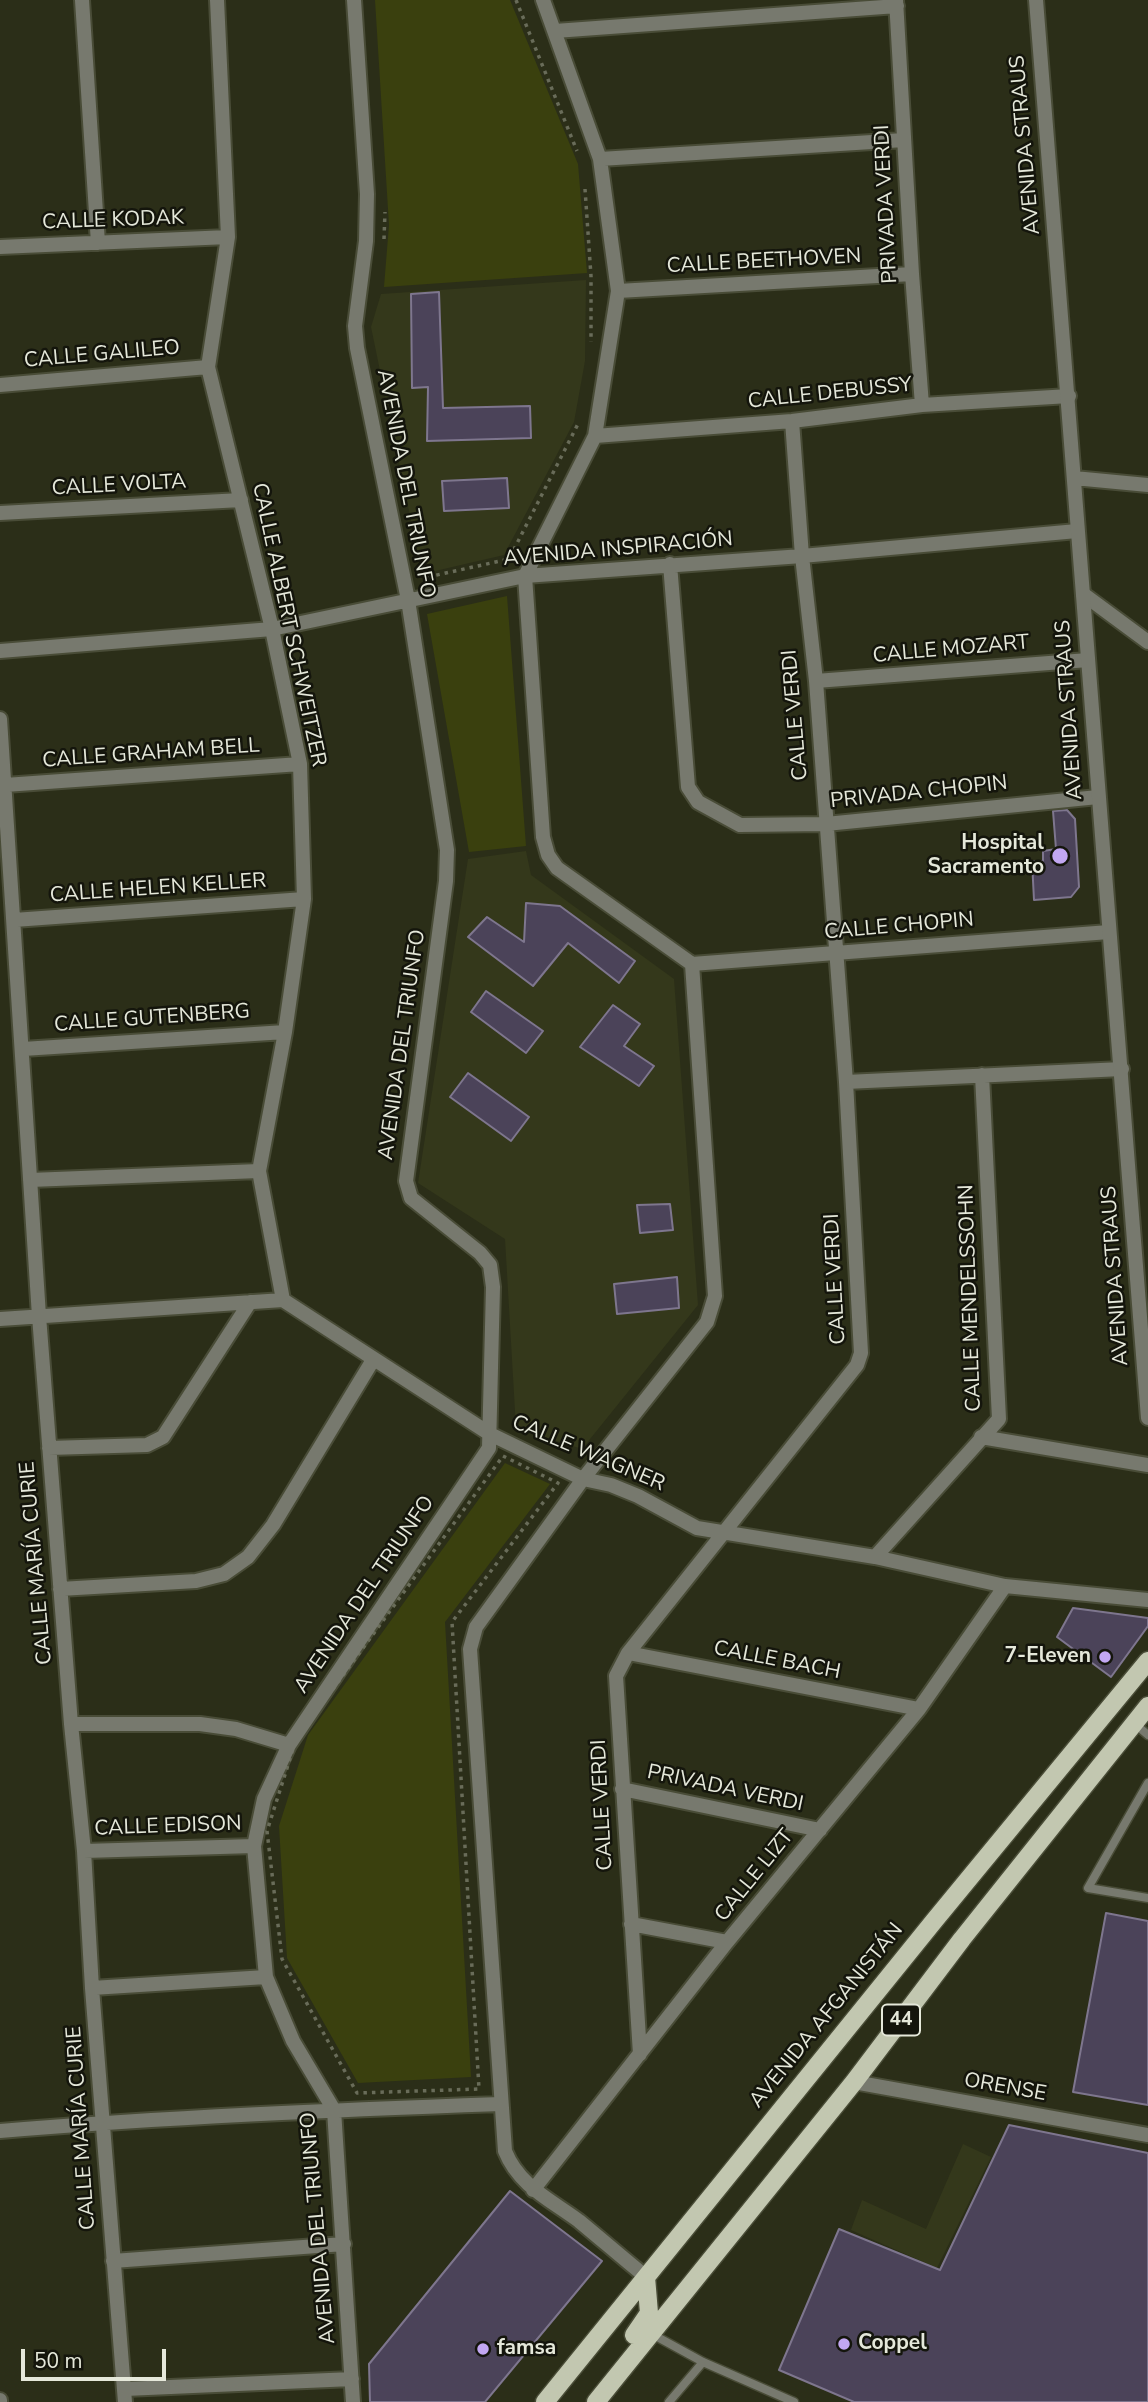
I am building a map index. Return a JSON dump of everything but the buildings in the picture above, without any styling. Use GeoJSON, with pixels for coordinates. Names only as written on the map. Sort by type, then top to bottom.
{"type":"FeatureCollection","features":[{"type":"Feature","properties":{"kind":"main road","name":"AVENIDA AFGANISTÁN"},"geometry":{"type":"LineString","coordinates":[[545,2402],[1148,1661]]}},
{"type":"Feature","properties":{"kind":"main road","name":"44"},"geometry":{"type":"LineString","coordinates":[[601,2396],[854,2081],[962,1939],[1141,1729],[1148,1706]]}},
{"type":"Feature","properties":{"kind":"main road"},"geometry":{"type":"LineString","coordinates":[[601,2396],[607,2372],[649,2313],[646,2277]]}},
{"type":"Feature","properties":{"kind":"street"},"geometry":{"type":"LineString","coordinates":[[82,0],[98,243]]}},
{"type":"Feature","properties":{"kind":"street","name":"CALLE ALBERT SCHWEITZER"},"geometry":{"type":"LineString","coordinates":[[217,0],[228,237],[208,367],[272,629],[300,764],[304,900],[285,1032],[260,1171],[283,1300]]}},
{"type":"Feature","properties":{"kind":"street","name":"AVENIDA DEL TRIUNFO"},"geometry":{"type":"LineString","coordinates":[[353,2402],[334,2109],[293,2041],[266,1977],[254,1846],[264,1799],[289,1745],[489,1448],[494,1287],[490,1265],[480,1253],[411,1198],[406,1181],[446,881],[447,850],[408,600],[357,348],[355,326],[366,241],[367,194],[354,0]]}},
{"type":"Feature","properties":{"kind":"street"},"geometry":{"type":"LineString","coordinates":[[544,0],[600,159],[618,291],[596,436],[525,576],[543,837],[548,855],[557,868],[692,964],[715,1296],[707,1322],[583,1479],[476,1627],[470,1648],[505,2151],[510,2164],[533,2190],[576,2219],[646,2277]]}},
{"type":"Feature","properties":{"kind":"street","name":"AVENIDA STRAUS"},"geometry":{"type":"LineString","coordinates":[[1036,0],[1148,1418]]}},
{"type":"Feature","properties":{"kind":"street"},"geometry":{"type":"LineString","coordinates":[[555,31],[896,3]]}},
{"type":"Feature","properties":{"kind":"street","name":"PRIVADA VERDI"},"geometry":{"type":"LineString","coordinates":[[896,3],[922,405]]}},
{"type":"Feature","properties":{"kind":"street"},"geometry":{"type":"LineString","coordinates":[[600,159],[904,141]]}},
{"type":"Feature","properties":{"kind":"street","name":"CALLE KODAK"},"geometry":{"type":"LineString","coordinates":[[0,247],[228,237]]}},
{"type":"Feature","properties":{"kind":"street","name":"CALLE BEETHOVEN"},"geometry":{"type":"LineString","coordinates":[[618,291],[912,274]]}},
{"type":"Feature","properties":{"kind":"street","name":"CALLE GALILEO"},"geometry":{"type":"LineString","coordinates":[[0,385],[208,367]]}},
{"type":"Feature","properties":{"kind":"street","name":"CALLE DEBUSSY"},"geometry":{"type":"LineString","coordinates":[[596,436],[792,421],[922,405],[1069,396]]}},
{"type":"Feature","properties":{"kind":"street","name":"CALLE VERDI"},"geometry":{"type":"LineString","coordinates":[[640,2054],[617,1676],[628,1653],[857,1365],[861,1353],[846,1082],[816,681],[802,556],[792,421]]}},
{"type":"Feature","properties":{"kind":"street"},"geometry":{"type":"LineString","coordinates":[[1074,478],[1148,485]]}},
{"type":"Feature","properties":{"kind":"street","name":"CALLE VOLTA"},"geometry":{"type":"LineString","coordinates":[[0,513],[241,500]]}},
{"type":"Feature","properties":{"kind":"street","name":"AVENIDA INSPIRACIÓN"},"geometry":{"type":"LineString","coordinates":[[0,651],[272,629],[525,576],[802,556],[1077,531]]}},
{"type":"Feature","properties":{"kind":"street","name":"PRIVADA CHOPIN"},"geometry":{"type":"LineString","coordinates":[[670,564],[688,787],[698,802],[740,825],[826,824],[1098,797]]}},
{"type":"Feature","properties":{"kind":"street"},"geometry":{"type":"LineString","coordinates":[[1083,594],[1148,642]]}},
{"type":"Feature","properties":{"kind":"street"},"geometry":{"type":"LineString","coordinates":[[1133,630],[1148,631]]}},
{"type":"Feature","properties":{"kind":"street","name":"CALLE MOZART"},"geometry":{"type":"LineString","coordinates":[[816,681],[1088,660]]}},
{"type":"Feature","properties":{"kind":"street","name":"CALLE MARÍA CURIE"},"geometry":{"type":"LineString","coordinates":[[0,719],[38,1316],[84,1851],[92,1987],[125,2395]]}},
{"type":"Feature","properties":{"kind":"street","name":"CALLE GRAHAM BELL"},"geometry":{"type":"LineString","coordinates":[[5,785],[300,764]]}},
{"type":"Feature","properties":{"kind":"street","name":"CALLE HELEN KELLER"},"geometry":{"type":"LineString","coordinates":[[14,920],[304,900]]}},
{"type":"Feature","properties":{"kind":"street","name":"CALLE CHOPIN"},"geometry":{"type":"LineString","coordinates":[[692,964],[1109,932]]}},
{"type":"Feature","properties":{"kind":"street","name":"CALLE GUTENBERG"},"geometry":{"type":"LineString","coordinates":[[23,1049],[285,1032]]}},
{"type":"Feature","properties":{"kind":"street"},"geometry":{"type":"LineString","coordinates":[[846,1082],[1122,1069]]}},
{"type":"Feature","properties":{"kind":"street","name":"CALLE MENDELSSOHN"},"geometry":{"type":"LineString","coordinates":[[875,1558],[999,1419],[982,1075]]}},
{"type":"Feature","properties":{"kind":"street"},"geometry":{"type":"LineString","coordinates":[[30,1180],[260,1171]]}},
{"type":"Feature","properties":{"kind":"street"},"geometry":{"type":"LineString","coordinates":[[0,1319],[283,1300]]}},
{"type":"Feature","properties":{"kind":"street","name":"CALLE WAGNER"},"geometry":{"type":"LineString","coordinates":[[283,1300],[490,1434],[583,1479],[611,1485],[638,1496],[697,1528],[875,1558],[1005,1586],[1148,1600]]}},
{"type":"Feature","properties":{"kind":"street"},"geometry":{"type":"LineString","coordinates":[[49,1448],[147,1445],[163,1437],[250,1302]]}},
{"type":"Feature","properties":{"kind":"street"},"geometry":{"type":"LineString","coordinates":[[60,1589],[197,1581],[225,1574],[248,1557],[273,1525],[373,1360]]}},
{"type":"Feature","properties":{"kind":"street"},"geometry":{"type":"LineString","coordinates":[[981,1437],[1148,1465]]}},
{"type":"Feature","properties":{"kind":"street","name":"CALLE LIZT"},"geometry":{"type":"LineString","coordinates":[[533,2190],[727,1942],[919,1709],[1005,1586]]}},
{"type":"Feature","properties":{"kind":"street","name":"CALLE BACH"},"geometry":{"type":"LineString","coordinates":[[628,1653],[919,1709]]}},
{"type":"Feature","properties":{"kind":"street"},"geometry":{"type":"LineString","coordinates":[[71,1724],[200,1724],[236,1729],[289,1745]]}},
{"type":"Feature","properties":{"kind":"street","name":"PRIVADA VERDI"},"geometry":{"type":"LineString","coordinates":[[622,1789],[820,1830]]}},
{"type":"Feature","properties":{"kind":"street","name":"CALLE EDISON"},"geometry":{"type":"LineString","coordinates":[[84,1851],[254,1846]]}},
{"type":"Feature","properties":{"kind":"street"},"geometry":{"type":"LineString","coordinates":[[631,1924],[727,1942]]}},
{"type":"Feature","properties":{"kind":"street"},"geometry":{"type":"LineString","coordinates":[[92,1987],[266,1977]]}},
{"type":"Feature","properties":{"kind":"street","name":"ORENSE"},"geometry":{"type":"LineString","coordinates":[[854,2081],[1148,2134]]}},
{"type":"Feature","properties":{"kind":"street"},"geometry":{"type":"LineString","coordinates":[[0,2132],[334,2109],[501,2104]]}},
{"type":"Feature","properties":{"kind":"street"},"geometry":{"type":"LineString","coordinates":[[113,2260],[344,2244]]}},
{"type":"Feature","properties":{"kind":"street"},"geometry":{"type":"LineString","coordinates":[[125,2395],[352,2379]]}},
{"type":"Feature","properties":{"kind":"lane"},"geometry":{"type":"LineString","coordinates":[[1148,1783],[1088,1888],[1148,1898]]}},
{"type":"Feature","properties":{"kind":"lane"},"geometry":{"type":"LineString","coordinates":[[650,2333],[703,2362],[794,2402]]}},
{"type":"Feature","properties":{"kind":"lane"},"geometry":{"type":"LineString","coordinates":[[669,2402],[703,2362]]}},
{"type":"Feature","properties":{"kind":"path"},"geometry":{"type":"LineString","coordinates":[[516,0],[579,155]]}},
{"type":"Feature","properties":{"kind":"path"},"geometry":{"type":"LineString","coordinates":[[585,181],[591,276],[590,351]]}},
{"type":"Feature","properties":{"kind":"path"},"geometry":{"type":"LineString","coordinates":[[383,251],[385,212]]}},
{"type":"Feature","properties":{"kind":"path"},"geometry":{"type":"LineString","coordinates":[[419,580],[509,559],[581,418]]}},
{"type":"Feature","properties":{"kind":"path"},"geometry":{"type":"LineString","coordinates":[[503,1456],[558,1483],[452,1622],[479,2089],[357,2093],[282,1959],[267,1831],[296,1740],[503,1456]]}},
{"type":"Feature","properties":{"kind":"shaded area"},"geometry":{"type":"Polygon","coordinates":[[[375,0],[510,0],[578,164],[587,273],[384,287],[389,225],[375,0]]]}},
{"type":"Feature","properties":{"kind":"shaded area"},"geometry":{"type":"Polygon","coordinates":[[[586,280],[585,361],[574,422],[504,555],[422,574],[371,327],[381,294],[586,280]]]}},
{"type":"Feature","properties":{"kind":"shaded area"},"geometry":{"type":"Polygon","coordinates":[[[507,596],[526,846],[469,852],[427,614],[507,596]]]}},
{"type":"Feature","properties":{"kind":"shaded area"},"geometry":{"type":"Polygon","coordinates":[[[526,851],[531,875],[674,979],[698,1305],[582,1449],[516,1428],[505,1239],[418,1183],[468,859],[526,851]]]}},
{"type":"Feature","properties":{"kind":"shaded area"},"geometry":{"type":"Polygon","coordinates":[[[505,1463],[550,1484],[445,1622],[471,2077],[358,2083],[287,1958],[279,1826],[308,1735],[505,1463]]]}},
{"type":"Feature","properties":{"kind":"shaded area"},"geometry":{"type":"Polygon","coordinates":[[[963,2144],[991,2157],[937,2268],[851,2230],[862,2200],[926,2229],[963,2144]]]}},
{"type":"Feature","properties":{"kind":"place","name":"Hospital Sacramento"},"geometry":{"type":"Point","coordinates":[1060,856]}},
{"type":"Feature","properties":{"kind":"place","name":"7-Eleven"},"geometry":{"type":"Point","coordinates":[1105,1657]}},
{"type":"Feature","properties":{"kind":"place","name":"Coppel"},"geometry":{"type":"Point","coordinates":[844,2344]}},
{"type":"Feature","properties":{"kind":"place","name":"famsa"},"geometry":{"type":"Point","coordinates":[483,2349]}}]}
